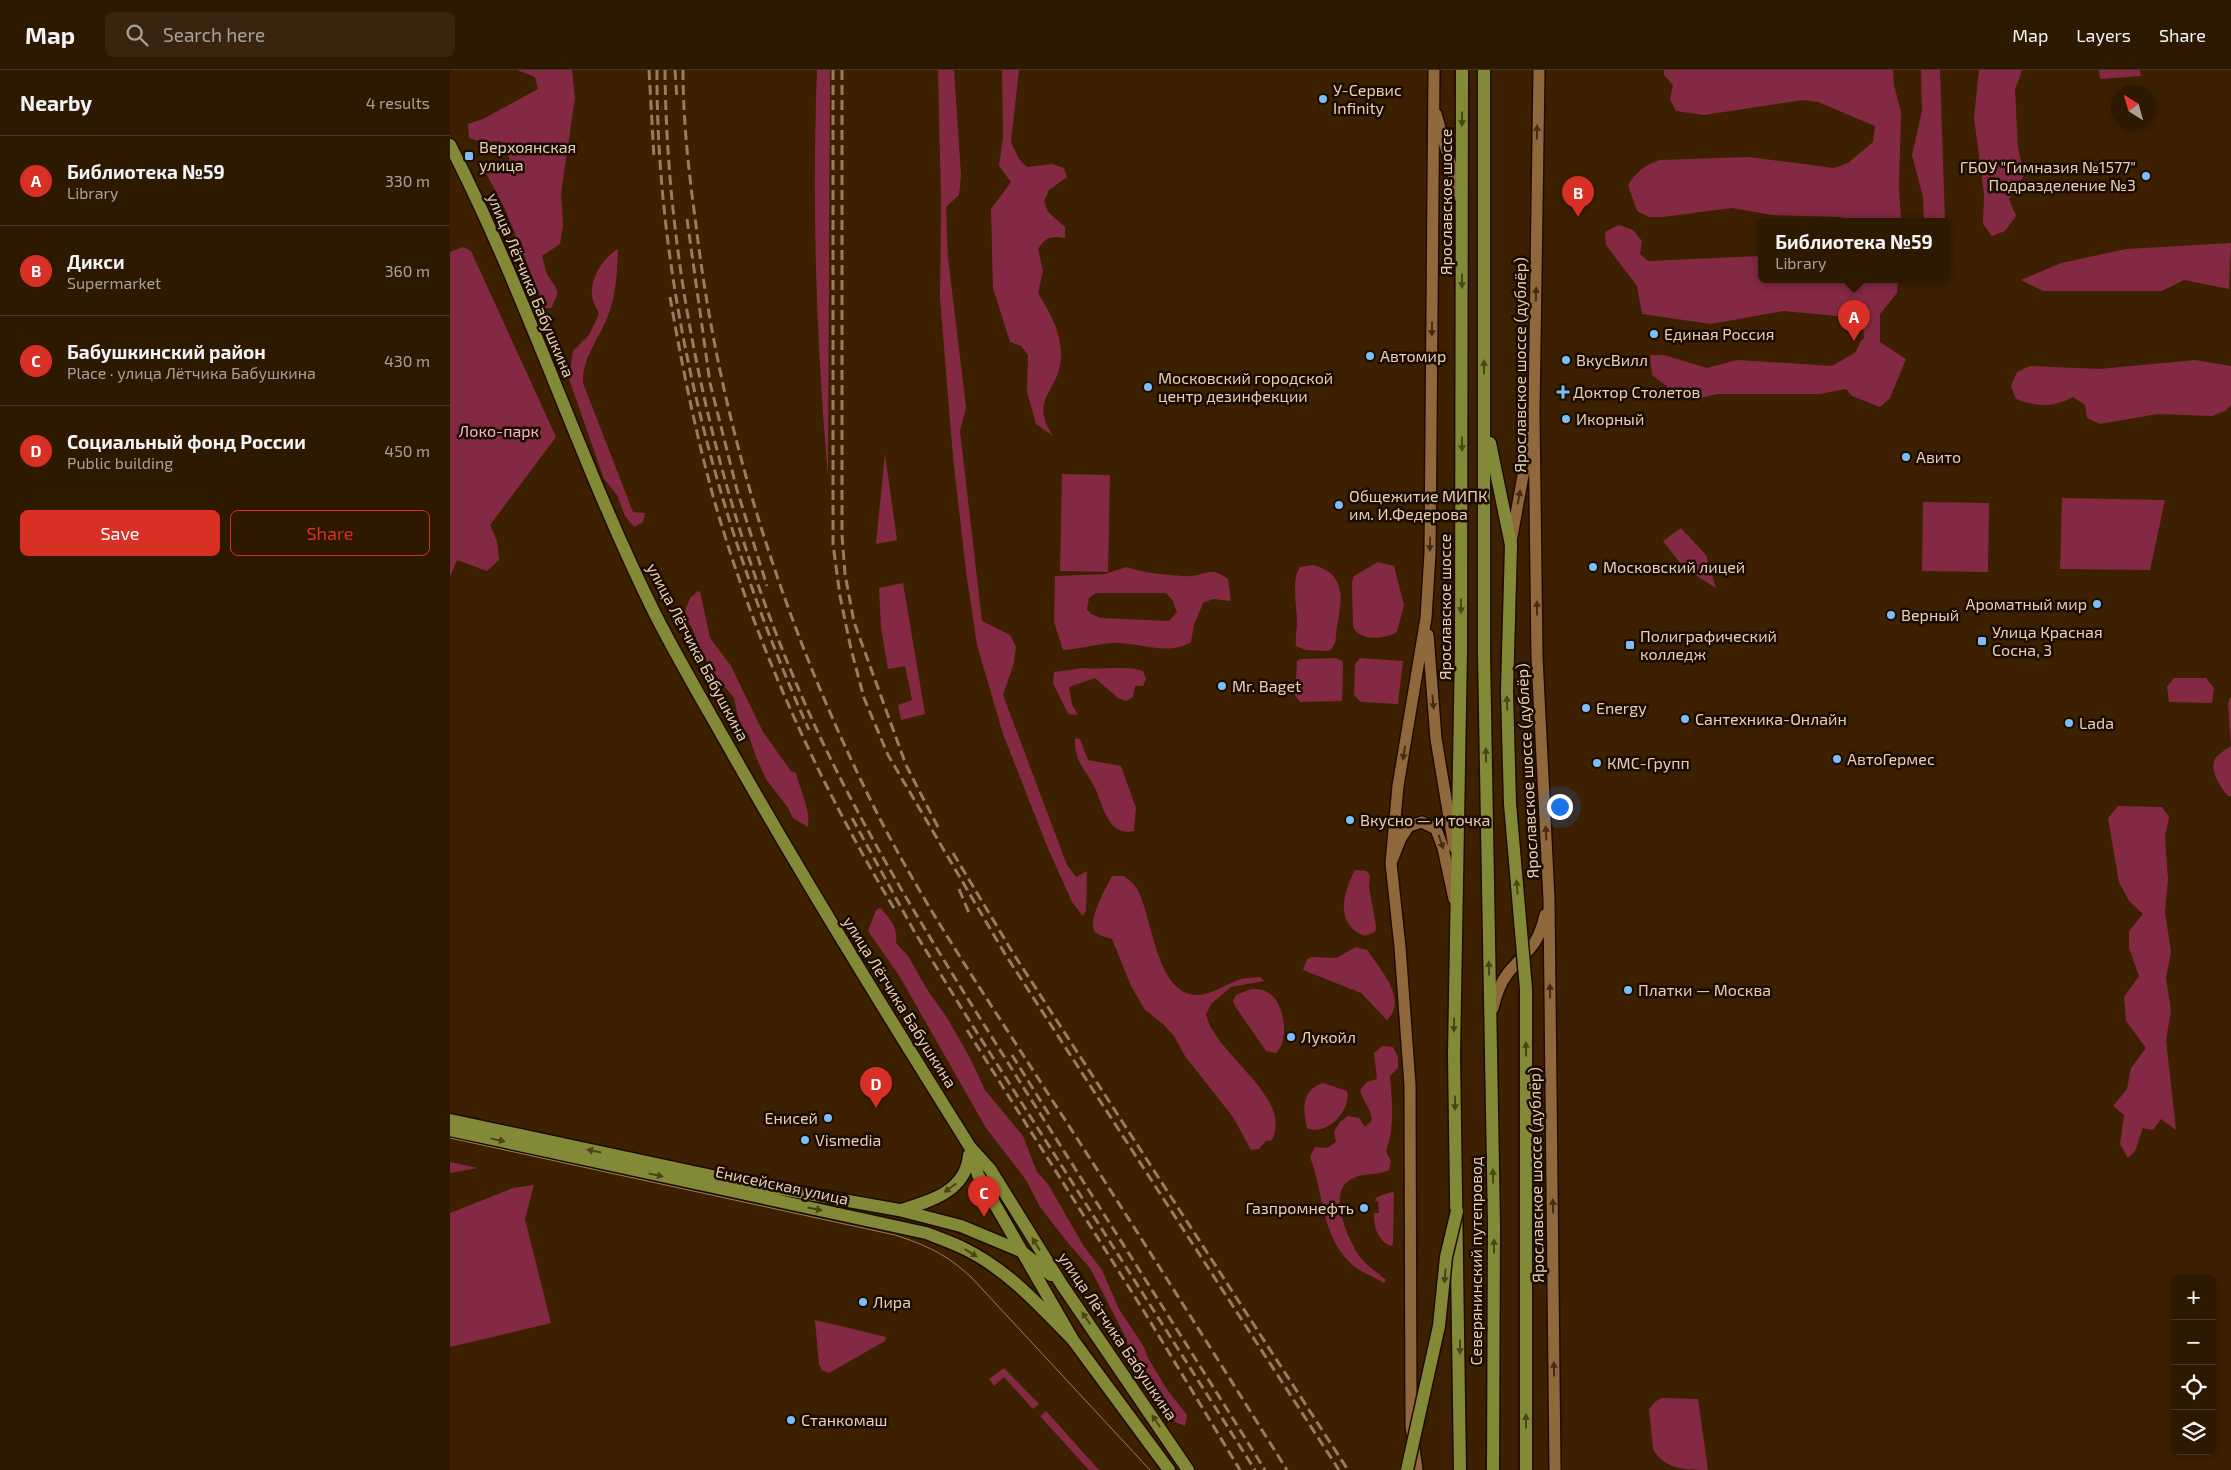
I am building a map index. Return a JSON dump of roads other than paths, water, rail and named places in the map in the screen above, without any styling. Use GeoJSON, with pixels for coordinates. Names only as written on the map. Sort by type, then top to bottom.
{"type":"FeatureCollection","features":[{"type":"Feature","properties":{"kind":"main road","name":"Ярославское шоссе"},"geometry":{"type":"LineString","coordinates":[[1454,1055],[1458,871],[1463,208],[1462,70]]}},
{"type":"Feature","properties":{"kind":"main road"},"geometry":{"type":"LineString","coordinates":[[1484,70],[1484,654],[1490,1017]]}},
{"type":"Feature","properties":{"kind":"main road","name":"улица Лётчика Бабушкина"},"geometry":{"type":"LineString","coordinates":[[450,145],[498,245],[587,462],[655,613],[800,873],[970,1148],[990,1170],[1062,1286],[1188,1470]]}},
{"type":"Feature","properties":{"kind":"main road"},"geometry":{"type":"LineString","coordinates":[[1484,416],[1511,545],[1507,692],[1510,804],[1526,989],[1526,1470]]}},
{"type":"Feature","properties":{"kind":"main road","name":"Северянинский путепровод"},"geometry":{"type":"LineString","coordinates":[[1490,1017],[1494,1225],[1493,1470]]}},
{"type":"Feature","properties":{"kind":"main road","name":"Северянинский путепровод"},"geometry":{"type":"LineString","coordinates":[[1454,1055],[1460,1470]]}},
{"type":"Feature","properties":{"kind":"main road","name":"Енисейская улица"},"geometry":{"type":"LineString","coordinates":[[450,1120],[731,1180],[899,1210],[978,1232],[1021,1251],[1062,1286]]}},
{"type":"Feature","properties":{"kind":"main road","name":"Енисейская улица"},"geometry":{"type":"LineString","coordinates":[[450,1130],[926,1233],[966,1249],[1007,1276],[1073,1340]]}},
{"type":"Feature","properties":{"kind":"main road"},"geometry":{"type":"LineString","coordinates":[[899,1210],[932,1201],[959,1182],[968,1170],[970,1148]]}},
{"type":"Feature","properties":{"kind":"main road","name":"улица Лётчика Бабушкина"},"geometry":{"type":"LineString","coordinates":[[970,1148],[978,1176],[1073,1340],[1169,1470]]}},
{"type":"Feature","properties":{"kind":"main road"},"geometry":{"type":"LineString","coordinates":[[1407,1470],[1439,1326],[1446,1258],[1457,1211]]}},
{"type":"Feature","properties":{"kind":"street"},"geometry":{"type":"LineString","coordinates":[[1434,70],[1432,100],[1430,494],[1426,618],[1436,739],[1458,871]]}},
{"type":"Feature","properties":{"kind":"street","name":"Ярославское шоссе (дублёр)"},"geometry":{"type":"LineString","coordinates":[[1538,70],[1534,413],[1537,657],[1549,899],[1555,1470]]}},
{"type":"Feature","properties":{"kind":"street"},"geometry":{"type":"LineString","coordinates":[[1432,100],[1463,208]]}},
{"type":"Feature","properties":{"kind":"street"},"geometry":{"type":"LineString","coordinates":[[1511,545],[1534,413]]}},
{"type":"Feature","properties":{"kind":"street"},"geometry":{"type":"LineString","coordinates":[[1417,1470],[1411,1426],[1410,1085],[1400,946],[1391,863],[1398,786],[1426,618]]}},
{"type":"Feature","properties":{"kind":"street"},"geometry":{"type":"LineString","coordinates":[[1391,863],[1401,838],[1410,826],[1422,822],[1436,829],[1443,848],[1456,908]]}},
{"type":"Feature","properties":{"kind":"street"},"geometry":{"type":"LineString","coordinates":[[1490,1017],[1497,991],[1507,973],[1532,949],[1538,938],[1549,899]]}},
{"type":"Feature","properties":{"kind":"tram line"},"geometry":{"type":"LineString","coordinates":[[450,1138],[895,1235],[926,1247],[944,1256],[971,1277],[1150,1470]]}},
{"type":"Feature","properties":{"kind":"railway"},"geometry":{"type":"LineString","coordinates":[[649,70],[654,158]]}},
{"type":"Feature","properties":{"kind":"railway"},"geometry":{"type":"LineString","coordinates":[[657,70],[660,154],[668,239],[681,324],[698,408],[721,491],[747,573],[776,653],[809,730]]}},
{"type":"Feature","properties":{"kind":"railway"},"geometry":{"type":"LineString","coordinates":[[665,70],[668,156],[677,241],[690,327],[708,413],[730,497],[756,580],[787,661],[843,784],[916,914],[1265,1470]]}},
{"type":"Feature","properties":{"kind":"railway"},"geometry":{"type":"LineString","coordinates":[[675,70],[677,99]]}},
{"type":"Feature","properties":{"kind":"railway"},"geometry":{"type":"LineString","coordinates":[[683,70],[685,128],[691,187],[707,300],[721,375],[759,522],[810,664],[840,734],[891,840],[932,912],[1137,1231],[1287,1470]]}},
{"type":"Feature","properties":{"kind":"railway"},"geometry":{"type":"LineString","coordinates":[[833,70],[833,544],[840,596],[864,698],[888,755],[1005,954],[1339,1470]]}},
{"type":"Feature","properties":{"kind":"railway"},"geometry":{"type":"LineString","coordinates":[[842,70],[842,535],[845,574],[854,622],[906,765],[940,831]]}},
{"type":"Feature","properties":{"kind":"railway"},"geometry":{"type":"LineString","coordinates":[[687,219],[710,383],[737,490],[767,586]]}},
{"type":"Feature","properties":{"kind":"railway"},"geometry":{"type":"LineString","coordinates":[[670,297],[679,349],[708,477],[731,556],[750,609],[770,661],[815,763],[867,862],[895,910]]}},
{"type":"Feature","properties":{"kind":"railway"},"geometry":{"type":"LineString","coordinates":[[852,818],[914,931],[962,1009],[1255,1470]]}},
{"type":"Feature","properties":{"kind":"railway"},"geometry":{"type":"LineString","coordinates":[[953,853],[1013,953],[1348,1470]]}},
{"type":"Feature","properties":{"kind":"railway"},"geometry":{"type":"LineString","coordinates":[[959,889],[969,913]]}},
{"type":"Feature","properties":{"kind":"railway"},"geometry":{"type":"LineString","coordinates":[[967,1030],[1145,1313],[1240,1470]]}},
{"type":"Feature","properties":{"kind":"railway"},"geometry":{"type":"LineString","coordinates":[[1012,1055],[1050,1116]]}},
{"type":"Feature","properties":{"kind":"place","name":"У-Сервис Infinity"},"geometry":{"type":"Point","coordinates":[1323,99]}},
{"type":"Feature","properties":{"kind":"place","name":"Верхоянская улица"},"geometry":{"type":"Point","coordinates":[469,156]}},
{"type":"Feature","properties":{"kind":"place","name":"ГБОУ \"Гимназия №1577\" Подразделение №3"},"geometry":{"type":"Point","coordinates":[2146,176]}},
{"type":"Feature","properties":{"kind":"place","name":"Дикси"},"geometry":{"type":"Point","coordinates":[1578,217]}},
{"type":"Feature","properties":{"kind":"place","name":"Единая Россия"},"geometry":{"type":"Point","coordinates":[1654,334]}},
{"type":"Feature","properties":{"kind":"place","name":"Библиотека №59"},"geometry":{"type":"Point","coordinates":[1854,341]}},
{"type":"Feature","properties":{"kind":"place","name":"Автомир"},"geometry":{"type":"Point","coordinates":[1370,356]}},
{"type":"Feature","properties":{"kind":"place","name":"ВкусВилл"},"geometry":{"type":"Point","coordinates":[1566,360]}},
{"type":"Feature","properties":{"kind":"place","name":"Московский городской центр дезинфекции"},"geometry":{"type":"Point","coordinates":[1148,387]}},
{"type":"Feature","properties":{"kind":"place","name":"Доктор Столетов"},"geometry":{"type":"Point","coordinates":[1563,392]}},
{"type":"Feature","properties":{"kind":"place","name":"Икорный"},"geometry":{"type":"Point","coordinates":[1566,419]}},
{"type":"Feature","properties":{"kind":"place","name":"Авито"},"geometry":{"type":"Point","coordinates":[1906,457]}},
{"type":"Feature","properties":{"kind":"place","name":"Общежитие МИПК им. И.Федерова"},"geometry":{"type":"Point","coordinates":[1339,505]}},
{"type":"Feature","properties":{"kind":"place","name":"Московский лицей"},"geometry":{"type":"Point","coordinates":[1593,567]}},
{"type":"Feature","properties":{"kind":"place","name":"Ароматный мир"},"geometry":{"type":"Point","coordinates":[2097,604]}},
{"type":"Feature","properties":{"kind":"place","name":"Верный"},"geometry":{"type":"Point","coordinates":[1891,615]}},
{"type":"Feature","properties":{"kind":"place","name":"Улица Красная Сосна, 3"},"geometry":{"type":"Point","coordinates":[1982,641]}},
{"type":"Feature","properties":{"kind":"place","name":"Полиграфический колледж"},"geometry":{"type":"Point","coordinates":[1630,645]}},
{"type":"Feature","properties":{"kind":"place","name":"Mr. Baget"},"geometry":{"type":"Point","coordinates":[1222,686]}},
{"type":"Feature","properties":{"kind":"place","name":"Energy"},"geometry":{"type":"Point","coordinates":[1586,708]}},
{"type":"Feature","properties":{"kind":"place","name":"Сантехника-Онлайн"},"geometry":{"type":"Point","coordinates":[1685,719]}},
{"type":"Feature","properties":{"kind":"place","name":"Lada"},"geometry":{"type":"Point","coordinates":[2069,723]}},
{"type":"Feature","properties":{"kind":"place","name":"АвтоГермес"},"geometry":{"type":"Point","coordinates":[1837,759]}},
{"type":"Feature","properties":{"kind":"place","name":"КМС-Групп"},"geometry":{"type":"Point","coordinates":[1597,763]}},
{"type":"Feature","properties":{"kind":"place","name":"Вкусно — и точка"},"geometry":{"type":"Point","coordinates":[1350,820]}},
{"type":"Feature","properties":{"kind":"place","name":"Платки — Москва"},"geometry":{"type":"Point","coordinates":[1628,990]}},
{"type":"Feature","properties":{"kind":"place","name":"Лукойл"},"geometry":{"type":"Point","coordinates":[1291,1037]}},
{"type":"Feature","properties":{"kind":"place","name":"Социальный фонд России"},"geometry":{"type":"Point","coordinates":[876,1108]}},
{"type":"Feature","properties":{"kind":"place","name":"Енисей"},"geometry":{"type":"Point","coordinates":[828,1118]}},
{"type":"Feature","properties":{"kind":"place","name":"Vismedia"},"geometry":{"type":"Point","coordinates":[805,1140]}},
{"type":"Feature","properties":{"kind":"place","name":"Газпромнефть"},"geometry":{"type":"Point","coordinates":[1364,1208]}},
{"type":"Feature","properties":{"kind":"place","name":"Бабушкинский район"},"geometry":{"type":"Point","coordinates":[984,1217]}},
{"type":"Feature","properties":{"kind":"place","name":"Лира"},"geometry":{"type":"Point","coordinates":[863,1302]}},
{"type":"Feature","properties":{"kind":"place","name":"Станкомаш"},"geometry":{"type":"Point","coordinates":[791,1420]}},
{"type":"Feature","properties":{"kind":"park label","name":"Локо-парк"},"geometry":{"type":"Point","coordinates":[499,431]}}]}
